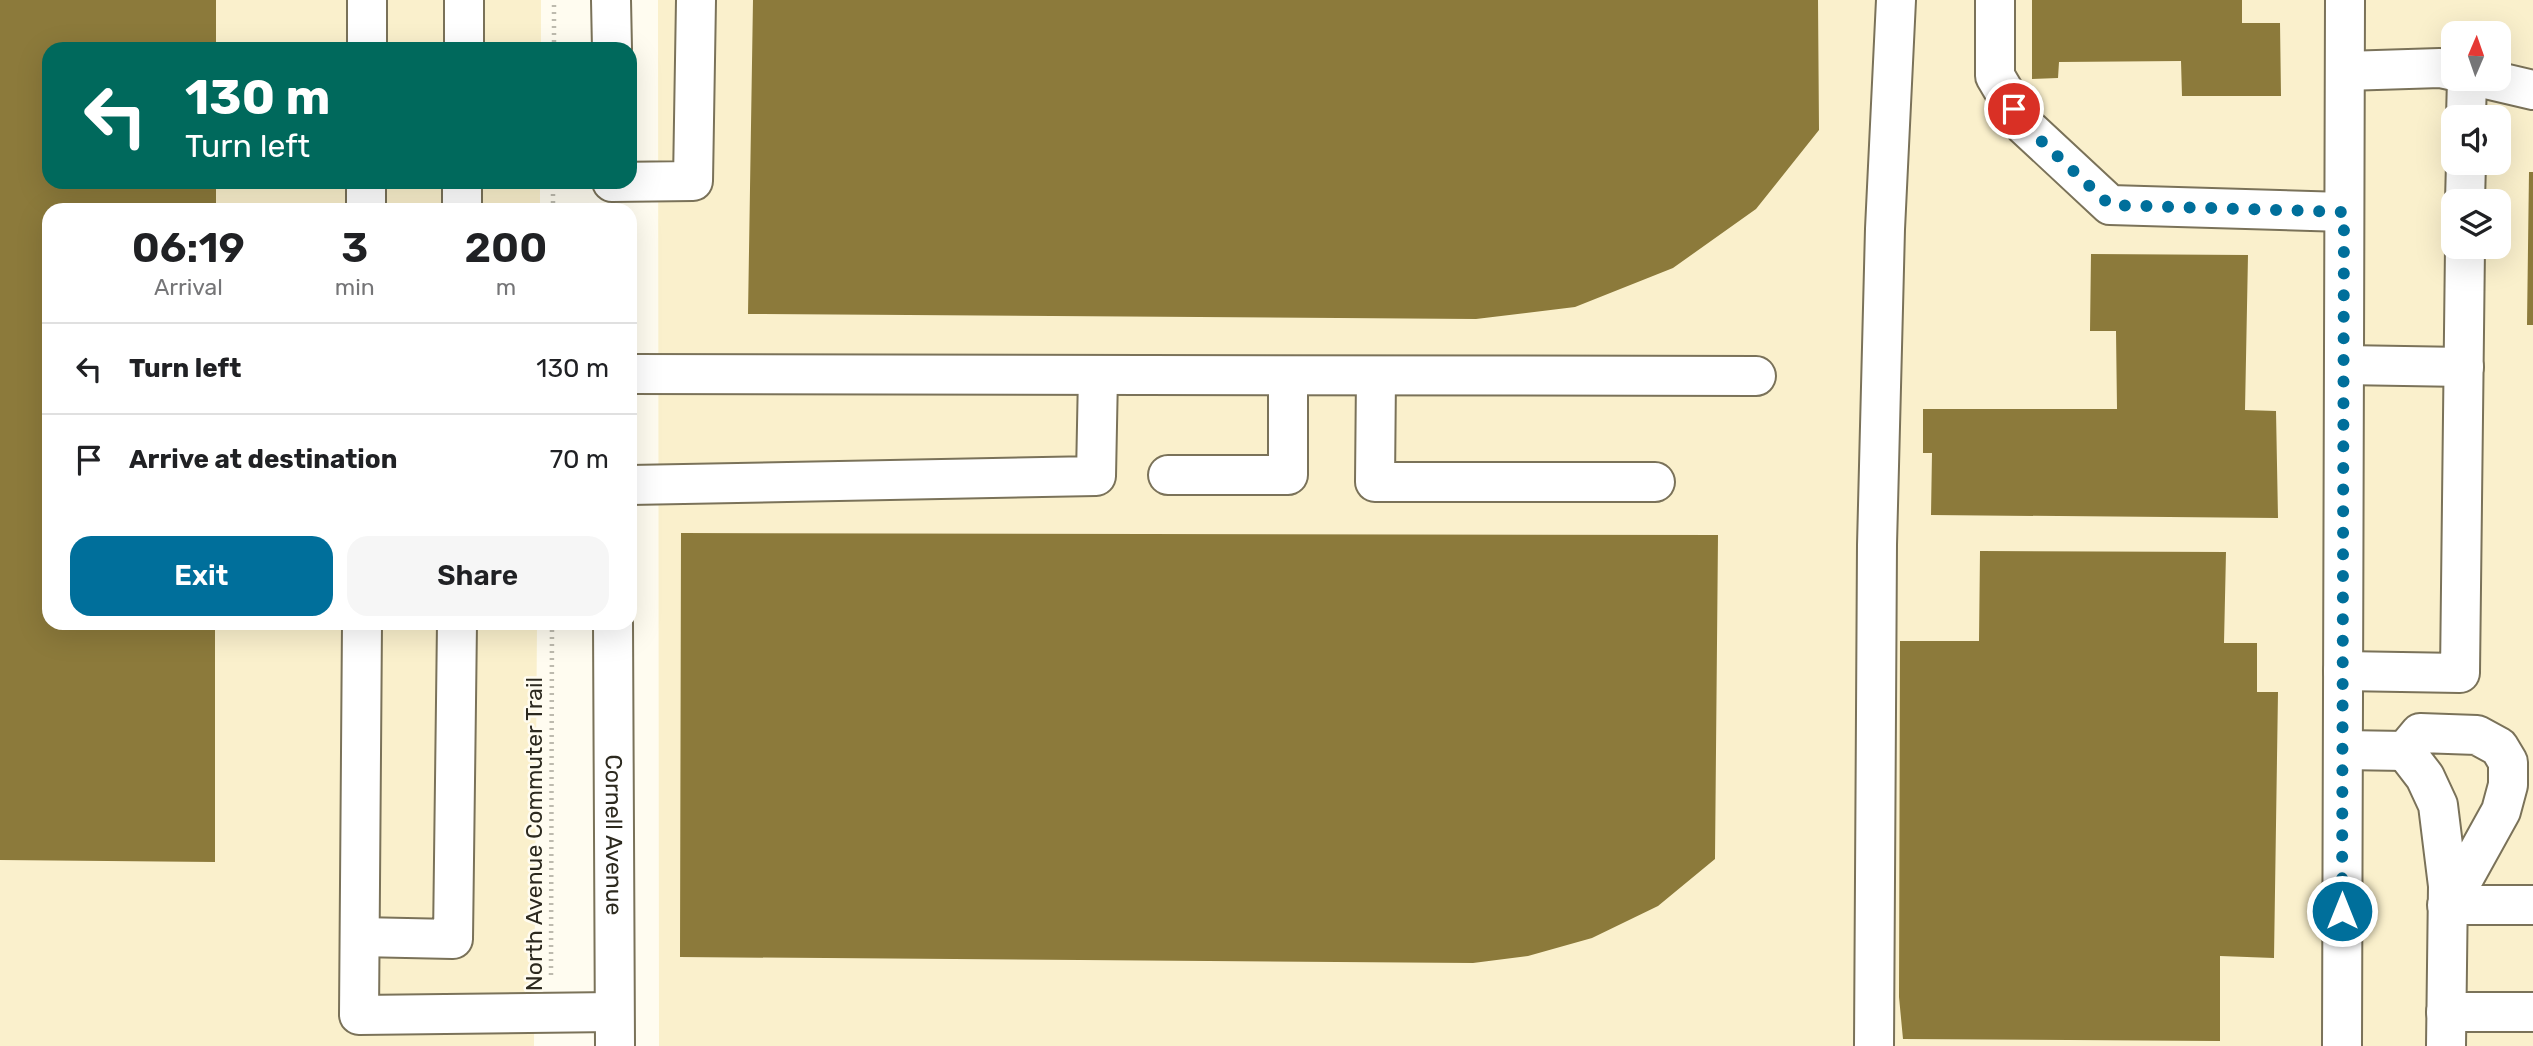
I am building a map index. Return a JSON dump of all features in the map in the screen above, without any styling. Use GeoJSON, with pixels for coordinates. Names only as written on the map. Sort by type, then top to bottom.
{"type":"FeatureCollection","features":[{"type":"Feature","properties":{"kind":"street"},"geometry":{"type":"LineString","coordinates":[[367,42],[368,0]]}},
{"type":"Feature","properties":{"kind":"street"},"geometry":{"type":"LineString","coordinates":[[464,0],[464,42]]}},
{"type":"Feature","properties":{"kind":"street"},"geometry":{"type":"LineString","coordinates":[[611,0],[612,42]]}},
{"type":"Feature","properties":{"kind":"street"},"geometry":{"type":"LineString","coordinates":[[637,182],[693,181],[696,0]]}},
{"type":"Feature","properties":{"kind":"street"},"geometry":{"type":"LineString","coordinates":[[1874,1046],[1877,545],[1885,229],[1896,0]]}},
{"type":"Feature","properties":{"kind":"street"},"geometry":{"type":"LineString","coordinates":[[1995,0],[1995,76],[2024,125],[2110,205],[2344,212]]}},
{"type":"Feature","properties":{"kind":"street"},"geometry":{"type":"LineString","coordinates":[[2342,1046],[2345,0]]}},
{"type":"Feature","properties":{"kind":"street"},"geometry":{"type":"LineString","coordinates":[[2345,71],[2441,68]]}},
{"type":"Feature","properties":{"kind":"street"},"geometry":{"type":"LineString","coordinates":[[2511,85],[2533,90]]}},
{"type":"Feature","properties":{"kind":"street"},"geometry":{"type":"LineString","coordinates":[[2343,671],[2460,673],[2465,259]]}},
{"type":"Feature","properties":{"kind":"street"},"geometry":{"type":"LineString","coordinates":[[2344,365],[2464,367]]}},
{"type":"Feature","properties":{"kind":"street"},"geometry":{"type":"LineString","coordinates":[[637,374],[1756,376]]}},
{"type":"Feature","properties":{"kind":"street"},"geometry":{"type":"LineString","coordinates":[[637,485],[1096,477],[1098,375]]}},
{"type":"Feature","properties":{"kind":"street"},"geometry":{"type":"LineString","coordinates":[[1168,475],[1288,475],[1288,376]]}},
{"type":"Feature","properties":{"kind":"street"},"geometry":{"type":"LineString","coordinates":[[1376,376],[1375,482],[1655,482]]}},
{"type":"Feature","properties":{"kind":"street"},"geometry":{"type":"LineString","coordinates":[[362,630],[359,1015],[505,1030],[551,1013],[615,1029]]}},
{"type":"Feature","properties":{"kind":"street"},"geometry":{"type":"LineString","coordinates":[[360,937],[453,939],[457,630]]}},
{"type":"Feature","properties":{"kind":"street","name":"Cornell Avenue"},"geometry":{"type":"LineString","coordinates":[[613,630],[615,1029]]}},
{"type":"Feature","properties":{"kind":"street"},"geometry":{"type":"LineString","coordinates":[[2405,751],[2420,733],[2477,735],[2499,747],[2508,762],[2508,785],[2501,811],[2465,876],[2448,896]]}},
{"type":"Feature","properties":{"kind":"street"},"geometry":{"type":"LineString","coordinates":[[2343,750],[2405,751]]}},
{"type":"Feature","properties":{"kind":"street"},"geometry":{"type":"LineString","coordinates":[[2405,751],[2425,777],[2438,805],[2448,896],[2446,1029],[2533,1012]]}},
{"type":"Feature","properties":{"kind":"street"},"geometry":{"type":"LineString","coordinates":[[2438,805],[2501,811]]}},
{"type":"Feature","properties":{"kind":"street"},"geometry":{"type":"LineString","coordinates":[[2448,896],[2533,905]]}},
{"type":"Feature","properties":{"kind":"path"},"geometry":{"type":"LineString","coordinates":[[554,0],[554,42]]}},
{"type":"Feature","properties":{"kind":"path","name":"North Avenue Commuter Trail"},"geometry":{"type":"LineString","coordinates":[[551,1013],[552,630]]}},
{"type":"Feature","properties":{"kind":"shaded area"},"geometry":{"type":"Polygon","coordinates":[[[0,0],[541,0],[541,42],[42,42],[42,189],[540,189],[540,203],[42,203],[42,630],[537,630],[534,1046],[0,1046],[0,0]]]}},
{"type":"Feature","properties":{"kind":"shaded area"},"geometry":{"type":"Polygon","coordinates":[[[658,0],[2533,0],[2533,1046],[659,1046],[658,0]]]}},
{"type":"Feature","properties":{"kind":"building"},"geometry":{"type":"Polygon","coordinates":[[[0,0],[216,0],[216,42],[42,42],[42,189],[216,189],[216,203],[42,203],[42,630],[215,630],[215,862],[0,860],[0,0]]]}},
{"type":"Feature","properties":{"kind":"building"},"geometry":{"type":"Polygon","coordinates":[[[753,0],[1818,0],[1819,130],[1756,209],[1673,268],[1575,307],[1476,319],[748,314],[753,0]]]}},
{"type":"Feature","properties":{"kind":"building"},"geometry":{"type":"Polygon","coordinates":[[[2032,0],[2242,0],[2242,23],[2280,23],[2281,96],[2182,96],[2181,61],[2059,62],[2058,78],[2032,79],[2032,0]]]}},
{"type":"Feature","properties":{"kind":"building"},"geometry":{"type":"Polygon","coordinates":[[[2529,172],[2533,172],[2533,325],[2527,325],[2529,172]]]}},
{"type":"Feature","properties":{"kind":"building"},"geometry":{"type":"Polygon","coordinates":[[[2091,254],[2248,255],[2245,410],[2276,411],[2278,518],[1931,515],[1932,453],[1923,453],[1923,409],[2117,409],[2116,331],[2090,331],[2091,254]]]}},
{"type":"Feature","properties":{"kind":"building"},"geometry":{"type":"Polygon","coordinates":[[[681,533],[1718,535],[1715,859],[1658,906],[1592,938],[1528,956],[1473,963],[680,957],[681,533]]]}},
{"type":"Feature","properties":{"kind":"building"},"geometry":{"type":"Polygon","coordinates":[[[1980,551],[2226,552],[2224,643],[2257,643],[2257,692],[2278,692],[2274,958],[2220,956],[2220,1041],[1903,1039],[1899,997],[1900,641],[1979,641],[1980,551]]]}},
{"type":"Feature","properties":{"kind":"route"},"geometry":{"type":"LineString","coordinates":[[2014,109],[2024,125],[2110,205],[2344,212],[2342,911]]}}]}
